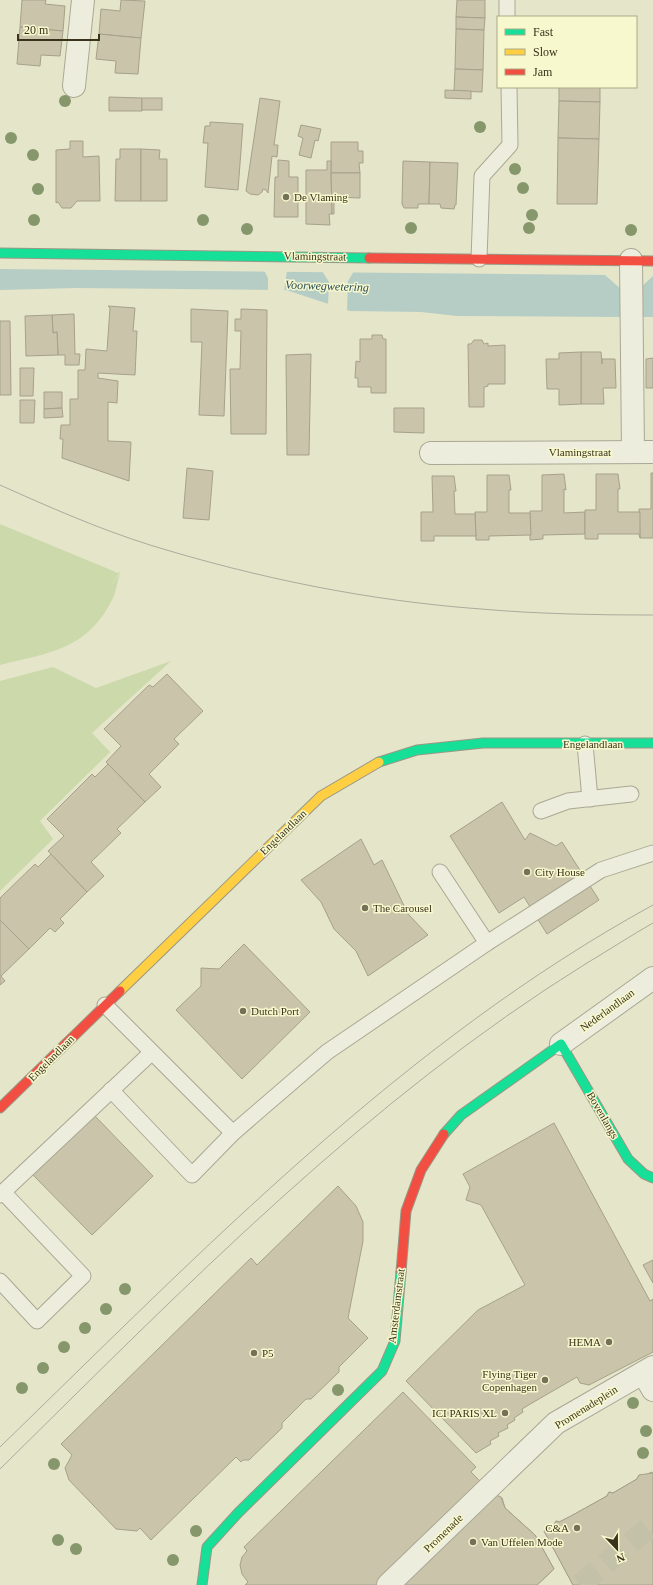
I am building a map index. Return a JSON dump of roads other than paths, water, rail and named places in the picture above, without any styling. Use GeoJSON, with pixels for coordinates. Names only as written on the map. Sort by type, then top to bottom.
{"type":"FeatureCollection","features":[{"type":"Feature","properties":{"kind":"street"},"geometry":{"type":"LineString","coordinates":[[74,86],[83,0]]}},
{"type":"Feature","properties":{"kind":"street","name":"Vlamingstraat"},"geometry":{"type":"LineString","coordinates":[[0,253],[479,259],[631,266],[653,261]]}},
{"type":"Feature","properties":{"kind":"street","name":"Vlamingstraat"},"geometry":{"type":"LineString","coordinates":[[431,453],[643,452],[632,328],[631,266]]}},
{"type":"Feature","properties":{"kind":"street","name":"Engelandlaan"},"geometry":{"type":"LineString","coordinates":[[0,1108],[321,796],[375,763],[417,750],[483,743],[653,743]]}},
{"type":"Feature","properties":{"kind":"street","name":"Nederlandlaan"},"geometry":{"type":"LineString","coordinates":[[561,1044],[653,978]]}},
{"type":"Feature","properties":{"kind":"street","name":"Bovenlangs"},"geometry":{"type":"LineString","coordinates":[[561,1044],[628,1159],[644,1174],[653,1178]]}},
{"type":"Feature","properties":{"kind":"street","name":"Amsterdamstraat"},"geometry":{"type":"LineString","coordinates":[[202,1585],[207,1547],[238,1513],[382,1371],[394,1341],[406,1211],[421,1170],[440,1138],[461,1115],[561,1044]]}},
{"type":"Feature","properties":{"kind":"street","name":"Promenadeplein"},"geometry":{"type":"LineString","coordinates":[[497,1480],[556,1423],[650,1377]]}},
{"type":"Feature","properties":{"kind":"street","name":"Promenade"},"geometry":{"type":"LineString","coordinates":[[388,1585],[497,1480]]}},
{"type":"Feature","properties":{"kind":"lane"},"geometry":{"type":"LineString","coordinates":[[507,0],[507,16]]}},
{"type":"Feature","properties":{"kind":"lane"},"geometry":{"type":"LineString","coordinates":[[479,259],[482,176],[510,145],[509,88]]}},
{"type":"Feature","properties":{"kind":"lane"},"geometry":{"type":"LineString","coordinates":[[585,744],[590,799]]}},
{"type":"Feature","properties":{"kind":"lane"},"geometry":{"type":"LineString","coordinates":[[541,811],[568,801],[631,794]]}},
{"type":"Feature","properties":{"kind":"lane"},"geometry":{"type":"LineString","coordinates":[[111,1090],[192,1175],[233,1133],[327,1052],[487,943],[601,870],[653,853]]}},
{"type":"Feature","properties":{"kind":"lane"},"geometry":{"type":"LineString","coordinates":[[440,872],[487,943]]}},
{"type":"Feature","properties":{"kind":"lane"},"geometry":{"type":"LineString","coordinates":[[105,1005],[151,1053],[233,1133]]}},
{"type":"Feature","properties":{"kind":"lane"},"geometry":{"type":"LineString","coordinates":[[0,1281],[37,1321],[83,1276],[2,1193],[151,1053]]}},
{"type":"Feature","properties":{"kind":"water","name":"Voorwegwetering"},"geometry":{"type":"Polygon","coordinates":[[[0,269],[605,275],[622,290],[623,317],[457,316],[421,312],[350,311],[286,290],[77,288],[0,290],[0,269]]]}},
{"type":"Feature","properties":{"kind":"water"},"geometry":{"type":"Polygon","coordinates":[[[653,276],[653,317],[637,317],[638,290],[653,276]]]}},
{"type":"Feature","properties":{"kind":"tunnel"},"geometry":{"type":"LineString","coordinates":[[580,1585],[653,1524]]}},
{"type":"Feature","properties":{"kind":"tram line"},"geometry":{"type":"LineString","coordinates":[[0,485],[93,525],[131,539],[190,557],[272,578],[356,594],[439,605],[524,612],[653,615]]}},
{"type":"Feature","properties":{"kind":"tram line"},"geometry":{"type":"LineString","coordinates":[[0,1447],[230,1225],[309,1154],[390,1085],[474,1020],[561,960],[653,905]]}},
{"type":"Feature","properties":{"kind":"tram line"},"geometry":{"type":"LineString","coordinates":[[0,1469],[208,1265],[353,1136],[428,1074],[506,1017],[587,963],[653,923]]}},
{"type":"Feature","properties":{"kind":"place","name":"De Vlaming"},"geometry":{"type":"Point","coordinates":[286,197]}},
{"type":"Feature","properties":{"kind":"place","name":"City House"},"geometry":{"type":"Point","coordinates":[527,872]}},
{"type":"Feature","properties":{"kind":"place","name":"The Carousel"},"geometry":{"type":"Point","coordinates":[365,908]}},
{"type":"Feature","properties":{"kind":"place","name":"Dutch Port"},"geometry":{"type":"Point","coordinates":[243,1011]}},
{"type":"Feature","properties":{"kind":"place","name":"HEMA"},"geometry":{"type":"Point","coordinates":[609,1342]}},
{"type":"Feature","properties":{"kind":"place","name":"P5"},"geometry":{"type":"Point","coordinates":[254,1353]}},
{"type":"Feature","properties":{"kind":"place","name":"Flying Tiger Copenhagen"},"geometry":{"type":"Point","coordinates":[545,1380]}},
{"type":"Feature","properties":{"kind":"place","name":"ICI PARIS XL"},"geometry":{"type":"Point","coordinates":[505,1413]}},
{"type":"Feature","properties":{"kind":"place","name":"C&A"},"geometry":{"type":"Point","coordinates":[577,1528]}},
{"type":"Feature","properties":{"kind":"place","name":"Van Uffelen Mode"},"geometry":{"type":"Point","coordinates":[473,1542]}}]}
